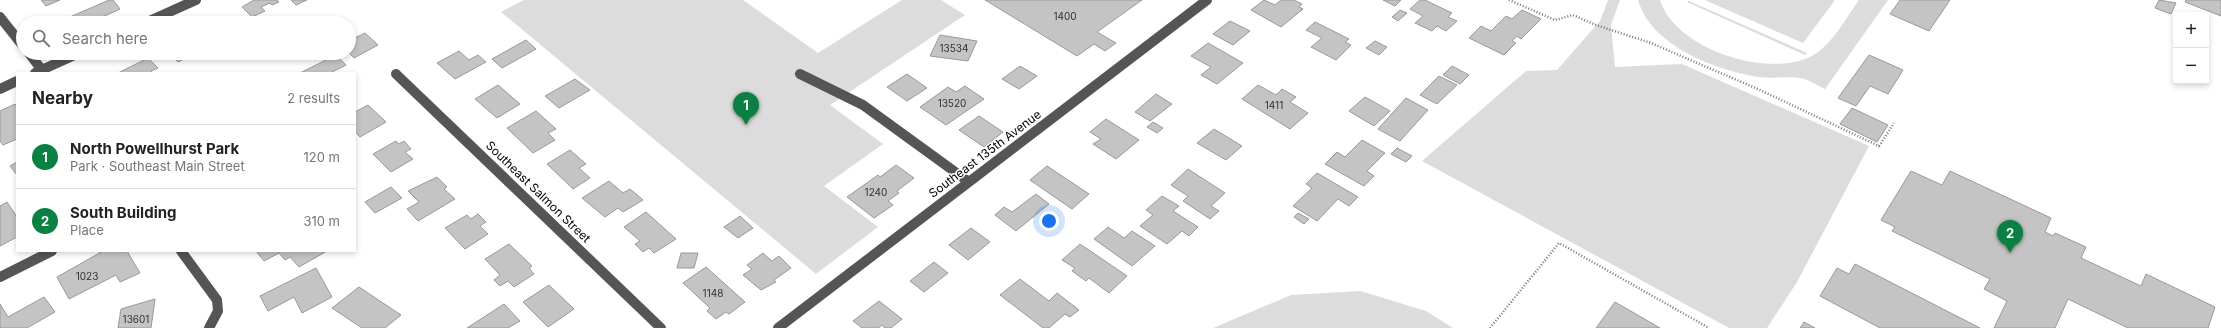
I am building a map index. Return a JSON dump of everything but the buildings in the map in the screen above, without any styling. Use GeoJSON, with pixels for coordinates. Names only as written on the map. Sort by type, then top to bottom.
{"type":"FeatureCollection","features":[{"type":"Feature","properties":{"kind":"street"},"geometry":{"type":"LineString","coordinates":[[161,16],[196,0]]}},
{"type":"Feature","properties":{"kind":"street","name":"Southeast 135th Avenue"},"geometry":{"type":"LineString","coordinates":[[778,328],[1207,0]]}},
{"type":"Feature","properties":{"kind":"street"},"geometry":{"type":"LineString","coordinates":[[0,17],[16,37]]}},
{"type":"Feature","properties":{"kind":"street"},"geometry":{"type":"LineString","coordinates":[[33,60],[40,72],[65,60]]}},
{"type":"Feature","properties":{"kind":"street","name":"Southeast Salmon Street"},"geometry":{"type":"LineString","coordinates":[[396,74],[661,328]]}},
{"type":"Feature","properties":{"kind":"street"},"geometry":{"type":"LineString","coordinates":[[800,74],[863,104],[969,182]]}},
{"type":"Feature","properties":{"kind":"street"},"geometry":{"type":"LineString","coordinates":[[0,89],[16,81]]}},
{"type":"Feature","properties":{"kind":"street"},"geometry":{"type":"LineString","coordinates":[[0,277],[50,252]]}},
{"type":"Feature","properties":{"kind":"street"},"geometry":{"type":"LineString","coordinates":[[182,252],[216,300],[218,311],[209,328]]}},
{"type":"Feature","properties":{"kind":"path"},"geometry":{"type":"LineString","coordinates":[[1509,0],[1555,20],[1573,15],[1596,25],[1639,38],[1760,90],[1879,146],[1894,123]]}},
{"type":"Feature","properties":{"kind":"path"},"geometry":{"type":"LineString","coordinates":[[1490,328],[1559,243],[1709,328]]}},
{"type":"Feature","properties":{"kind":"shaded area"},"geometry":{"type":"Polygon","coordinates":[[[524,0],[743,0],[818,53],[902,0],[941,0],[965,15],[830,105],[883,144],[824,186],[878,227],[816,274],[501,12],[524,0]]]}},
{"type":"Feature","properties":{"kind":"shaded area"},"geometry":{"type":"Polygon","coordinates":[[[1608,0],[1620,0],[1611,25],[1615,67],[1682,64],[1869,146],[1797,282],[1767,328],[1729,328],[1422,161],[1526,71],[1557,70],[1600,21],[1608,0]]]}},
{"type":"Feature","properties":{"kind":"shaded area"},"geometry":{"type":"Polygon","coordinates":[[[1638,0],[1660,0],[1669,17],[1684,33],[1703,45],[1725,55],[1749,61],[1772,64],[1793,62],[1812,56],[1819,51],[1838,31],[1859,0],[1888,0],[1825,89],[1801,78],[1758,77],[1741,74],[1705,62],[1671,43],[1656,30],[1645,16],[1638,0]]]}},
{"type":"Feature","properties":{"kind":"shaded area"},"geometry":{"type":"Polygon","coordinates":[[[1705,0],[1835,0],[1803,43],[1705,0]]]}},
{"type":"Feature","properties":{"kind":"shaded area"},"geometry":{"type":"Polygon","coordinates":[[[1689,1],[1807,53],[1805,55],[1687,2],[1689,1]]]}},
{"type":"Feature","properties":{"kind":"shaded area"},"geometry":{"type":"Polygon","coordinates":[[[1360,291],[1426,311],[1453,328],[1213,328],[1291,295],[1360,291]]]}},
{"type":"Feature","properties":{"kind":"place","name":"North Powellhurst Park"},"geometry":{"type":"Point","coordinates":[746,125]}},
{"type":"Feature","properties":{"kind":"place","name":"South Building"},"geometry":{"type":"Point","coordinates":[2010,253]}}]}
